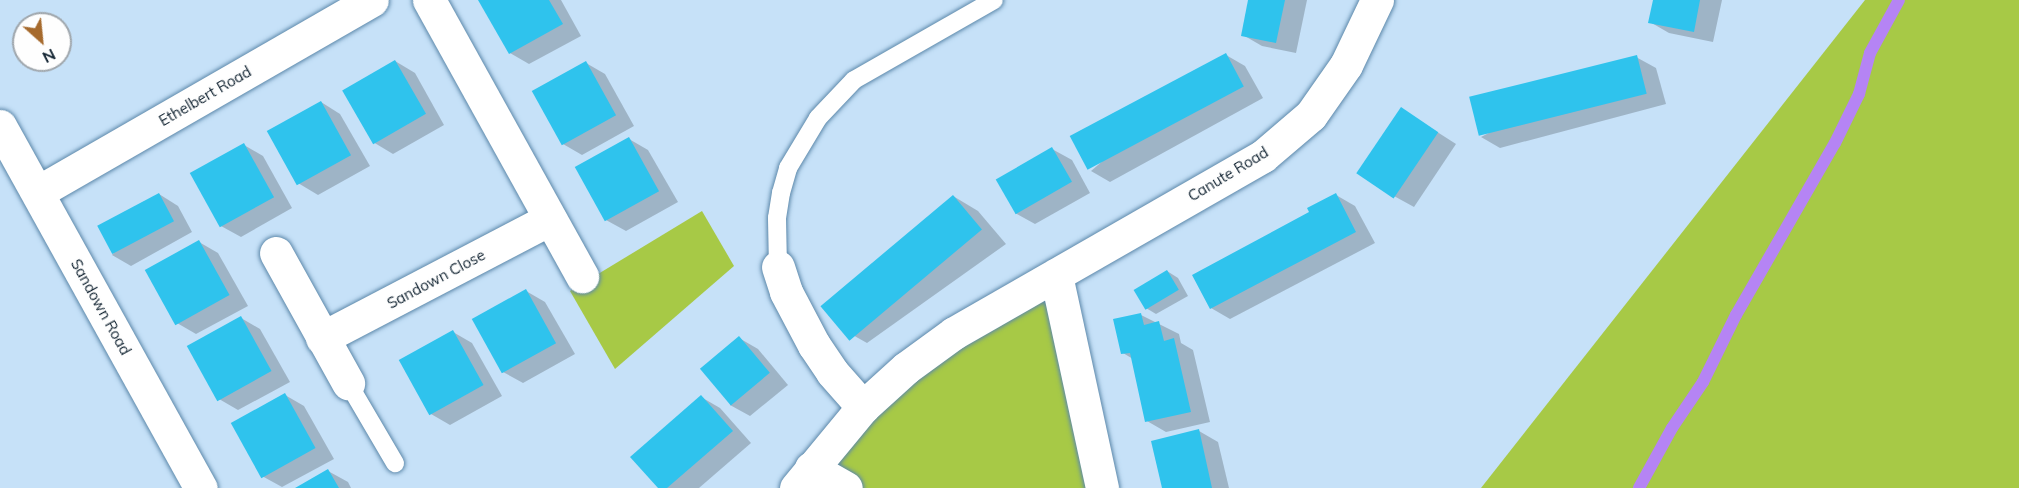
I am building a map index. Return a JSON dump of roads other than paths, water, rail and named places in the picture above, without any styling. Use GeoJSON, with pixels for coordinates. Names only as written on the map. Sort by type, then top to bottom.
{"type":"FeatureCollection","features":[{"type":"Feature","properties":{"kind":"street","name":"Ethelbert Road"},"geometry":{"type":"LineString","coordinates":[[38,192],[372,0]]}},
{"type":"Feature","properties":{"kind":"street"},"geometry":{"type":"LineString","coordinates":[[429,0],[582,276]]}},
{"type":"Feature","properties":{"kind":"street","name":"Canute Road"},"geometry":{"type":"LineString","coordinates":[[846,488],[803,478],[863,406],[906,368],[954,333],[1271,149],[1311,115],[1346,65],[1377,0]]}},
{"type":"Feature","properties":{"kind":"street","name":"Sandown Road"},"geometry":{"type":"LineString","coordinates":[[0,126],[201,488]]}},
{"type":"Feature","properties":{"kind":"street","name":"Sandown Close"},"geometry":{"type":"LineString","coordinates":[[322,338],[550,219]]}},
{"type":"Feature","properties":{"kind":"street"},"geometry":{"type":"LineString","coordinates":[[276,253],[348,383]]}},
{"type":"Feature","properties":{"kind":"street"},"geometry":{"type":"LineString","coordinates":[[778,267],[786,292],[814,345],[832,372],[863,406]]}},
{"type":"Feature","properties":{"kind":"street"},"geometry":{"type":"LineString","coordinates":[[1056,274],[1102,479],[1102,488]]}},
{"type":"Feature","properties":{"kind":"lane"},"geometry":{"type":"LineString","coordinates":[[778,267],[777,218],[781,193],[788,168],[818,118],[854,80],[994,0]]}},
{"type":"Feature","properties":{"kind":"lane"},"geometry":{"type":"LineString","coordinates":[[348,383],[395,463]]}},
{"type":"Feature","properties":{"kind":"waterway"},"geometry":{"type":"LineString","coordinates":[[1639,488],[1672,428],[1703,382],[1736,315],[1835,143],[1859,94],[1870,53],[1899,0]]}}]}
